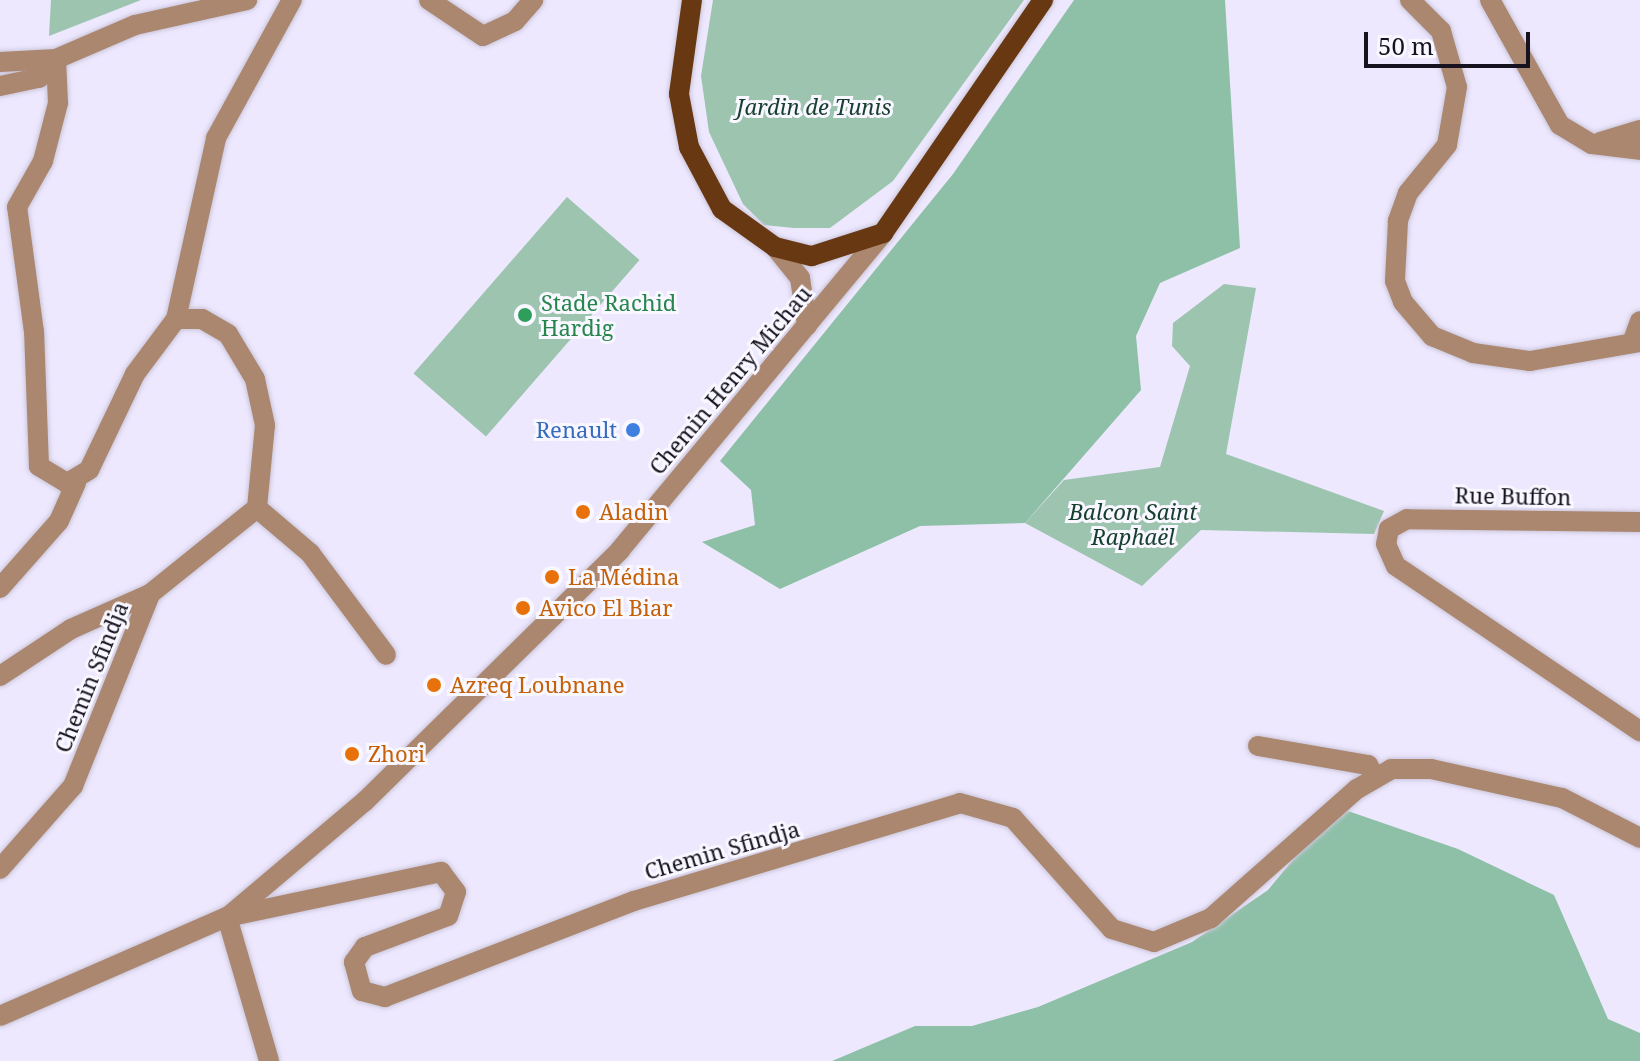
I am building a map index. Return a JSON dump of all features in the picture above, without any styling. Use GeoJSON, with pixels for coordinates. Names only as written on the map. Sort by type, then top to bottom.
{"type":"FeatureCollection","features":[{"type":"Feature","properties":{"kind":"main road"},"geometry":{"type":"LineString","coordinates":[[692,0],[679,94],[689,147],[722,209],[775,247],[837,254],[883,233],[1043,0]]}},
{"type":"Feature","properties":{"kind":"street"},"geometry":{"type":"LineString","coordinates":[[0,62],[56,59],[135,25],[247,0]]}},
{"type":"Feature","properties":{"kind":"street"},"geometry":{"type":"LineString","coordinates":[[0,588],[59,521],[135,374],[176,319],[216,138],[292,0]]}},
{"type":"Feature","properties":{"kind":"street"},"geometry":{"type":"LineString","coordinates":[[429,0],[483,36],[515,21],[533,0]]}},
{"type":"Feature","properties":{"kind":"street"},"geometry":{"type":"LineString","coordinates":[[1410,0],[1441,31],[1457,87],[1447,145],[1408,193],[1398,221],[1395,281],[1403,302],[1432,336],[1473,353],[1530,361],[1636,343],[1640,321]]}},
{"type":"Feature","properties":{"kind":"street"},"geometry":{"type":"LineString","coordinates":[[1490,0],[1534,70],[1548,110],[1592,144],[1640,150]]}},
{"type":"Feature","properties":{"kind":"street"},"geometry":{"type":"LineString","coordinates":[[0,86],[39,78],[56,59]]}},
{"type":"Feature","properties":{"kind":"street"},"geometry":{"type":"LineString","coordinates":[[56,59],[58,103],[43,161],[17,207],[34,332],[35,458],[51,478],[76,483]]}},
{"type":"Feature","properties":{"kind":"street"},"geometry":{"type":"LineString","coordinates":[[1592,144],[1640,130]]}},
{"type":"Feature","properties":{"kind":"street","name":"Chemin Henry Michau"},"geometry":{"type":"LineString","coordinates":[[227,917],[365,801],[620,550],[883,233]]}},
{"type":"Feature","properties":{"kind":"street"},"geometry":{"type":"LineString","coordinates":[[775,247],[800,278],[807,325]]}},
{"type":"Feature","properties":{"kind":"street"},"geometry":{"type":"LineString","coordinates":[[176,319],[202,319],[228,334],[255,379],[265,425],[257,508],[310,553],[386,655]]}},
{"type":"Feature","properties":{"kind":"street","name":"Chemin Sfindja"},"geometry":{"type":"LineString","coordinates":[[0,869],[73,786],[150,594],[257,508]]}},
{"type":"Feature","properties":{"kind":"street","name":"Rue Buffon"},"geometry":{"type":"LineString","coordinates":[[1640,522],[1407,519],[1389,529],[1386,544],[1396,566],[1640,731]]}},
{"type":"Feature","properties":{"kind":"street"},"geometry":{"type":"LineString","coordinates":[[0,676],[71,629],[150,594]]}},
{"type":"Feature","properties":{"kind":"street"},"geometry":{"type":"LineString","coordinates":[[1258,746],[1368,765],[1375,777],[1431,769],[1562,798],[1640,838]]}},
{"type":"Feature","properties":{"kind":"street","name":"Chemin Sfindja"},"geometry":{"type":"LineString","coordinates":[[0,1016],[227,917],[441,872],[456,892],[448,916],[356,956],[357,986],[379,998],[634,901],[974,803],[1013,818],[1112,929],[1154,942],[1211,918],[1375,777]]}},
{"type":"Feature","properties":{"kind":"street"},"geometry":{"type":"LineString","coordinates":[[227,917],[269,1061]]}},
{"type":"Feature","properties":{"kind":"green space"},"geometry":{"type":"Polygon","coordinates":[[[51,0],[141,0],[49,36],[51,0]]]}},
{"type":"Feature","properties":{"kind":"green space","name":"Jardin de Tunis"},"geometry":{"type":"Polygon","coordinates":[[[713,0],[1024,0],[893,181],[830,228],[794,228],[764,225],[743,204],[709,132],[701,76],[713,0]]]}},
{"type":"Feature","properties":{"kind":"green space"},"geometry":{"type":"Polygon","coordinates":[[[1074,0],[1225,0],[1240,248],[1160,283],[1136,336],[1141,390],[1025,523],[920,526],[780,589],[702,542],[755,525],[751,490],[720,461],[953,174],[1074,0]]]}},
{"type":"Feature","properties":{"kind":"green space","name":"Stade Rachid Hardig"},"geometry":{"type":"Polygon","coordinates":[[[567,197],[639,260],[486,437],[413,374],[567,197]]]}},
{"type":"Feature","properties":{"kind":"green space","name":"Balcon Saint Raphaël"},"geometry":{"type":"Polygon","coordinates":[[[1224,284],[1256,288],[1226,454],[1384,511],[1374,534],[1201,530],[1142,586],[1025,523],[1064,480],[1160,467],[1190,366],[1172,346],[1173,323],[1224,284]]]}},
{"type":"Feature","properties":{"kind":"green space"},"geometry":{"type":"Polygon","coordinates":[[[1348,811],[1458,849],[1554,895],[1608,1019],[1640,1033],[1640,1061],[832,1061],[915,1026],[972,1026],[1038,1007],[1192,942],[1268,890],[1312,837],[1348,811]]]}},
{"type":"Feature","properties":{"kind":"place","name":"Stade Rachid Hardig"},"geometry":{"type":"Point","coordinates":[525,315]}},
{"type":"Feature","properties":{"kind":"place","name":"Renault"},"geometry":{"type":"Point","coordinates":[633,430]}},
{"type":"Feature","properties":{"kind":"place","name":"Aladin"},"geometry":{"type":"Point","coordinates":[583,512]}},
{"type":"Feature","properties":{"kind":"place","name":"La Médina"},"geometry":{"type":"Point","coordinates":[552,577]}},
{"type":"Feature","properties":{"kind":"place","name":"Avico El Biar"},"geometry":{"type":"Point","coordinates":[523,608]}},
{"type":"Feature","properties":{"kind":"place","name":"Azreq Loubnane"},"geometry":{"type":"Point","coordinates":[434,685]}},
{"type":"Feature","properties":{"kind":"place","name":"Zhori"},"geometry":{"type":"Point","coordinates":[352,754]}}]}
